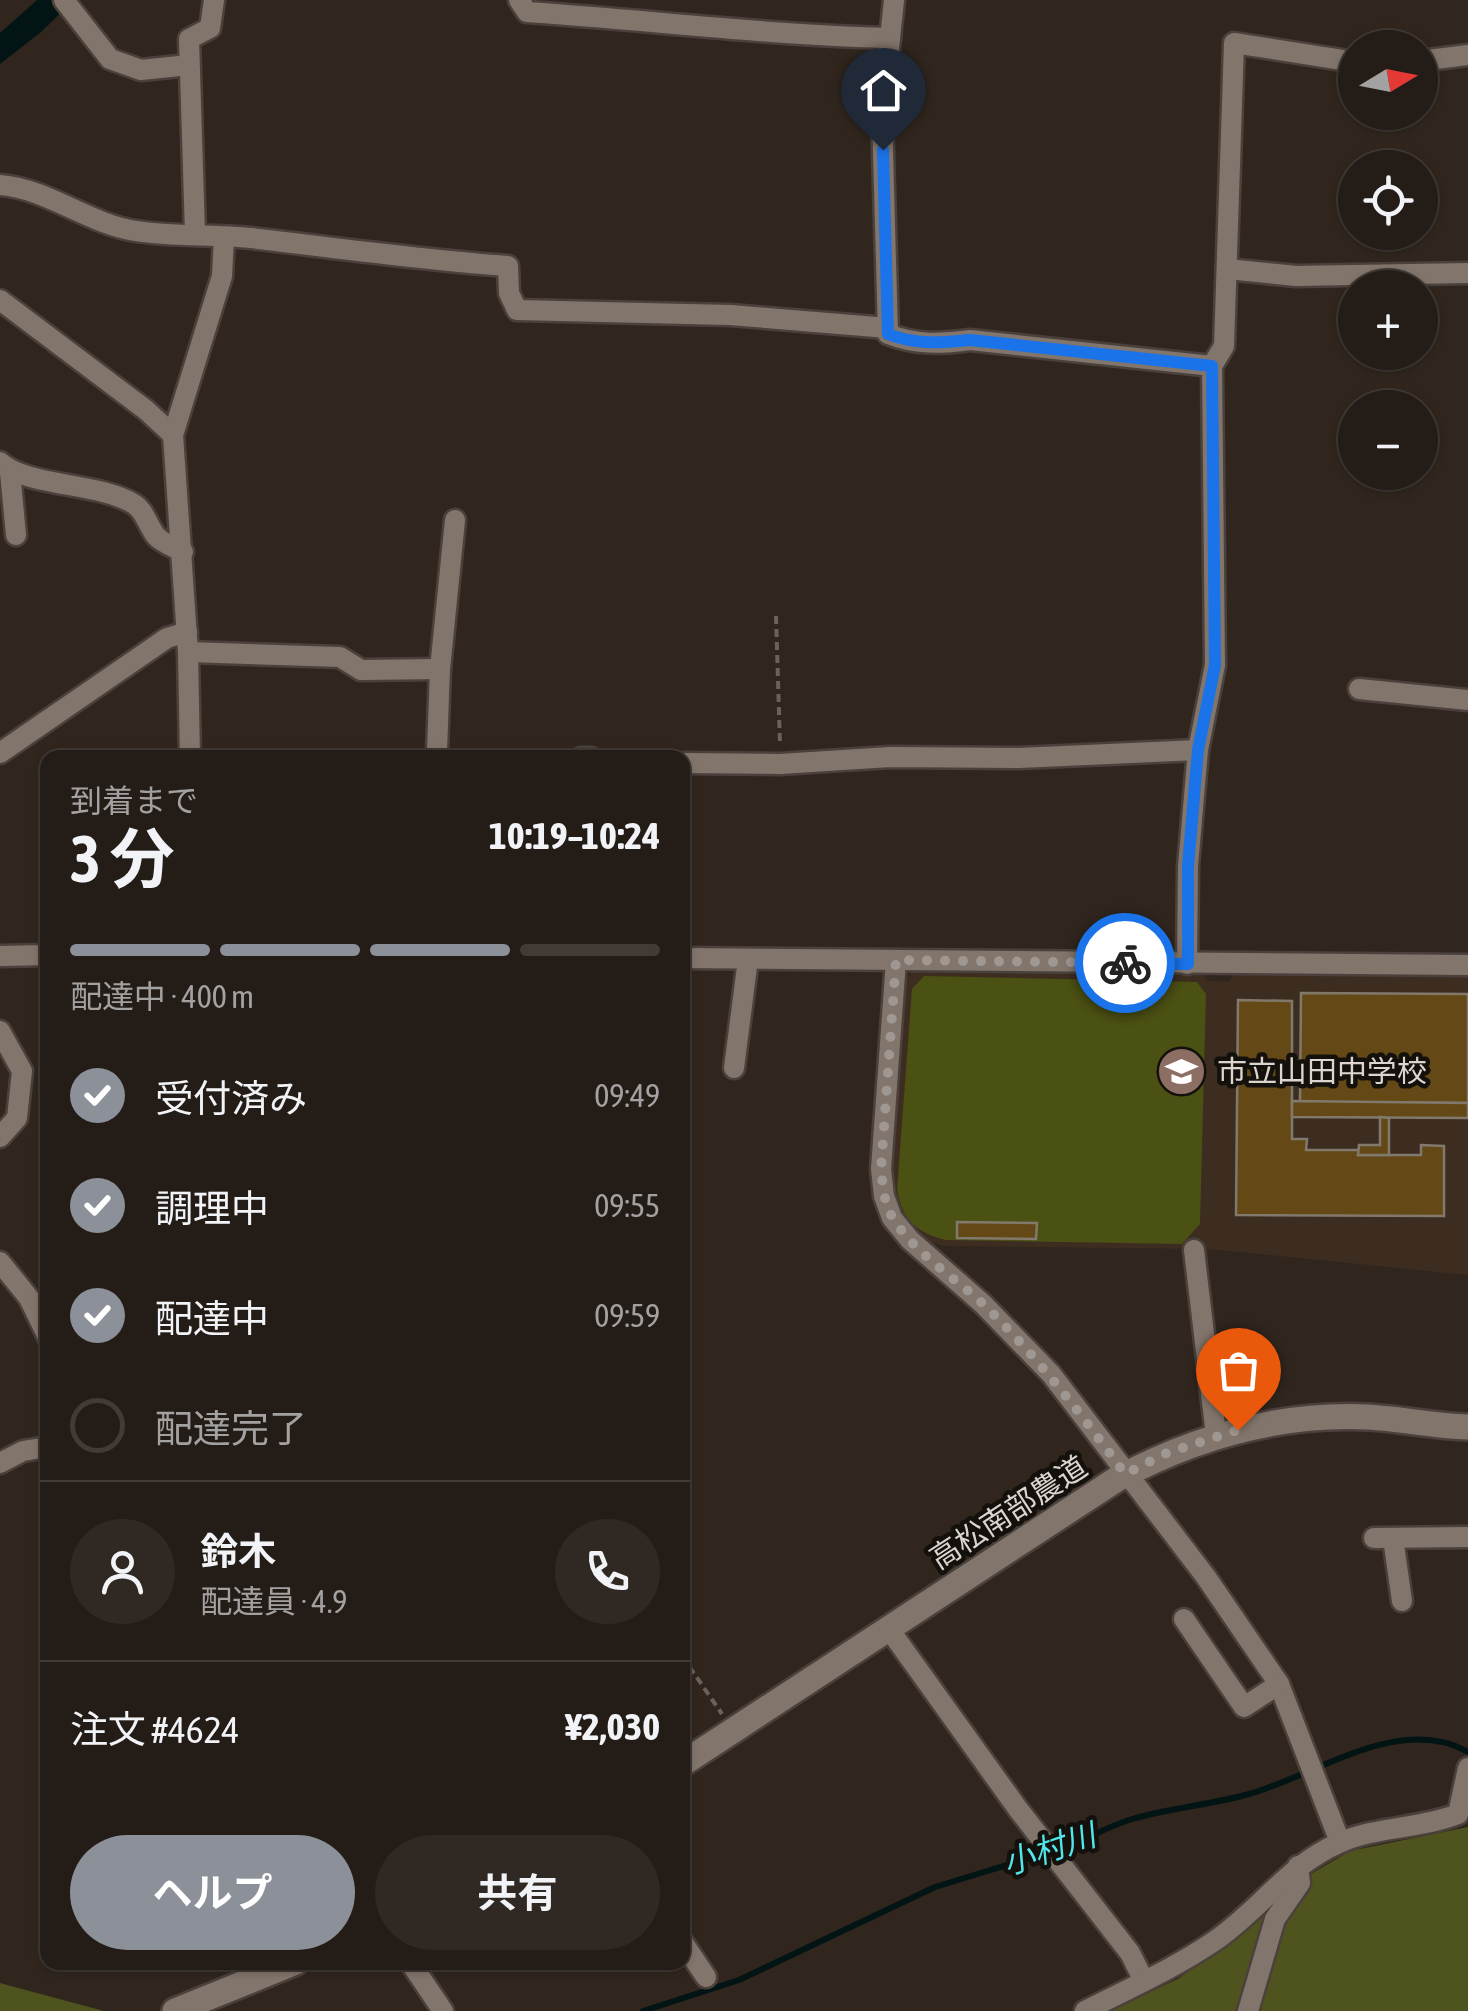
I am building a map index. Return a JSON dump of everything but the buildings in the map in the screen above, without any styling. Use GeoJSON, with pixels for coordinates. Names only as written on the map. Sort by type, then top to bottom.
{"type":"FeatureCollection","features":[{"type":"Feature","properties":{"kind":"street"},"geometry":{"type":"LineString","coordinates":[[64,0],[110,59],[142,70],[189,65]]}},
{"type":"Feature","properties":{"kind":"street"},"geometry":{"type":"LineString","coordinates":[[194,234],[189,39],[210,28],[214,0]]}},
{"type":"Feature","properties":{"kind":"street"},"geometry":{"type":"LineString","coordinates":[[519,0],[527,12],[793,36],[890,38]]}},
{"type":"Feature","properties":{"kind":"street"},"geometry":{"type":"LineString","coordinates":[[894,0],[882,115],[888,334],[907,342],[970,340],[1212,366]]}},
{"type":"Feature","properties":{"kind":"street"},"geometry":{"type":"LineString","coordinates":[[1188,964],[1188,866],[1198,750],[1215,665],[1212,366],[1224,346],[1234,43],[1338,59]]}},
{"type":"Feature","properties":{"kind":"street"},"geometry":{"type":"LineString","coordinates":[[1438,58],[1468,55]]}},
{"type":"Feature","properties":{"kind":"street"},"geometry":{"type":"LineString","coordinates":[[0,186],[43,194],[82,214],[134,231],[508,266],[510,293],[517,310],[730,315],[888,328]]}},
{"type":"Feature","properties":{"kind":"street"},"geometry":{"type":"LineString","coordinates":[[190,750],[188,642],[173,435],[222,276],[224,237]]}},
{"type":"Feature","properties":{"kind":"street"},"geometry":{"type":"LineString","coordinates":[[1226,270],[1296,276],[1468,273]]}},
{"type":"Feature","properties":{"kind":"street"},"geometry":{"type":"LineString","coordinates":[[0,300],[146,410],[173,435]]}},
{"type":"Feature","properties":{"kind":"street"},"geometry":{"type":"LineString","coordinates":[[16,535],[5,467],[134,504],[158,539],[183,552]]}},
{"type":"Feature","properties":{"kind":"street"},"geometry":{"type":"LineString","coordinates":[[437,750],[440,669],[455,520]]}},
{"type":"Feature","properties":{"kind":"street"},"geometry":{"type":"LineString","coordinates":[[0,753],[167,638],[340,657],[360,670],[440,669]]}},
{"type":"Feature","properties":{"kind":"street"},"geometry":{"type":"LineString","coordinates":[[1359,689],[1468,700]]}},
{"type":"Feature","properties":{"kind":"street"},"geometry":{"type":"LineString","coordinates":[[690,763],[1019,758],[1198,750]]}},
{"type":"Feature","properties":{"kind":"street"},"geometry":{"type":"LineString","coordinates":[[0,956],[40,955]]}},
{"type":"Feature","properties":{"kind":"street"},"geometry":{"type":"LineString","coordinates":[[690,958],[1468,965]]}},
{"type":"Feature","properties":{"kind":"street"},"geometry":{"type":"LineString","coordinates":[[734,1068],[748,959]]}},
{"type":"Feature","properties":{"kind":"street"},"geometry":{"type":"LineString","coordinates":[[896,960],[881,1169],[892,1218],[910,1240],[984,1304],[1050,1374],[1206,1577],[1279,1684],[1340,1842]]}},
{"type":"Feature","properties":{"kind":"street"},"geometry":{"type":"LineString","coordinates":[[0,1031],[22,1071],[17,1118],[0,1136]]}},
{"type":"Feature","properties":{"kind":"street"},"geometry":{"type":"LineString","coordinates":[[1194,1250],[1216,1436]]}},
{"type":"Feature","properties":{"kind":"street"},"geometry":{"type":"LineString","coordinates":[[0,1262],[29,1298],[40,1321]]}},
{"type":"Feature","properties":{"kind":"street","name":"高松南部農道"},"geometry":{"type":"LineString","coordinates":[[690,1759],[1125,1474],[1167,1453],[1216,1436],[1307,1418],[1369,1417],[1468,1427]]}},
{"type":"Feature","properties":{"kind":"street"},"geometry":{"type":"LineString","coordinates":[[0,1463],[23,1451],[40,1448]]}},
{"type":"Feature","properties":{"kind":"street"},"geometry":{"type":"LineString","coordinates":[[1402,1601],[1384,1538],[1468,1537]]}},
{"type":"Feature","properties":{"kind":"street"},"geometry":{"type":"LineString","coordinates":[[1184,1619],[1244,1707],[1279,1684]]}},
{"type":"Feature","properties":{"kind":"street"},"geometry":{"type":"LineString","coordinates":[[889,1629],[1018,1810],[1130,1953],[1144,1980]]}},
{"type":"Feature","properties":{"kind":"street"},"geometry":{"type":"LineString","coordinates":[[1084,2011],[1216,1941],[1298,1866],[1340,1842],[1374,1832],[1432,1824],[1458,1814],[1468,1768]]}},
{"type":"Feature","properties":{"kind":"street"},"geometry":{"type":"LineString","coordinates":[[1248,2011],[1275,1919],[1300,1883],[1298,1866]]}},
{"type":"Feature","properties":{"kind":"street"},"geometry":{"type":"LineString","coordinates":[[690,1952],[706,1977]]}},
{"type":"Feature","properties":{"kind":"street"},"geometry":{"type":"LineString","coordinates":[[176,2011],[276,1970]]}},
{"type":"Feature","properties":{"kind":"street"},"geometry":{"type":"LineString","coordinates":[[415,1970],[443,2011]]}},
{"type":"Feature","properties":{"kind":"path"},"geometry":{"type":"LineString","coordinates":[[776,616],[780,764]]}},
{"type":"Feature","properties":{"kind":"path"},"geometry":{"type":"LineString","coordinates":[[690,1668],[734,1732]]}},
{"type":"Feature","properties":{"kind":"shaded area"},"geometry":{"type":"Polygon","coordinates":[[[37,0],[74,0],[0,64],[0,33],[37,0]]]}},
{"type":"Feature","properties":{"kind":"shaded area","name":"市立山田中学校"},"geometry":{"type":"Polygon","coordinates":[[[1468,971],[1468,1275],[1209,1249],[943,1246],[918,1238],[899,1217],[890,1194],[889,1161],[905,980],[912,972],[1201,973],[1208,981],[1228,982],[1237,972],[1468,971]]]}},
{"type":"Feature","properties":{"kind":"green space"},"geometry":{"type":"Polygon","coordinates":[[[924,976],[1197,982],[1206,994],[1200,1224],[1182,1244],[946,1240],[927,1234],[907,1218],[897,1190],[912,989],[924,976]]]}},
{"type":"Feature","properties":{"kind":"green space"},"geometry":{"type":"Polygon","coordinates":[[[1468,1827],[1468,2011],[1108,2011],[1178,1979],[1248,1925],[1284,1890],[1350,1851],[1468,1827]]]}},
{"type":"Feature","properties":{"kind":"green space"},"geometry":{"type":"Polygon","coordinates":[[[0,1983],[7,1985],[104,2011],[0,2011],[0,1983]]]}},
{"type":"Feature","properties":{"kind":"waterway","name":"小村川"},"geometry":{"type":"LineString","coordinates":[[1058,1850],[1129,1820],[1249,1794],[1386,1743],[1441,1742],[1468,1752]]}},
{"type":"Feature","properties":{"kind":"waterway","name":"小村川"},"geometry":{"type":"LineString","coordinates":[[643,2011],[739,1980],[935,1887],[1046,1853]]}},
{"type":"Feature","properties":{"kind":"way so far"},"geometry":{"type":"LineString","coordinates":[[1125,963],[896,960],[881,1169],[884,1196],[892,1218],[910,1240],[984,1304],[1050,1374],[1125,1474],[1167,1453],[1238,1430]]}},
{"type":"Feature","properties":{"kind":"place","name":"市立山田中学校"},"geometry":{"type":"Point","coordinates":[1182,1071]}},
{"type":"Feature","properties":{"kind":"route"},"geometry":{"type":"LineString","coordinates":[[883,150],[888,334],[907,342],[970,340],[1146,362],[1212,366],[1215,665],[1198,750],[1188,866],[1188,964],[1125,963]]}}]}
